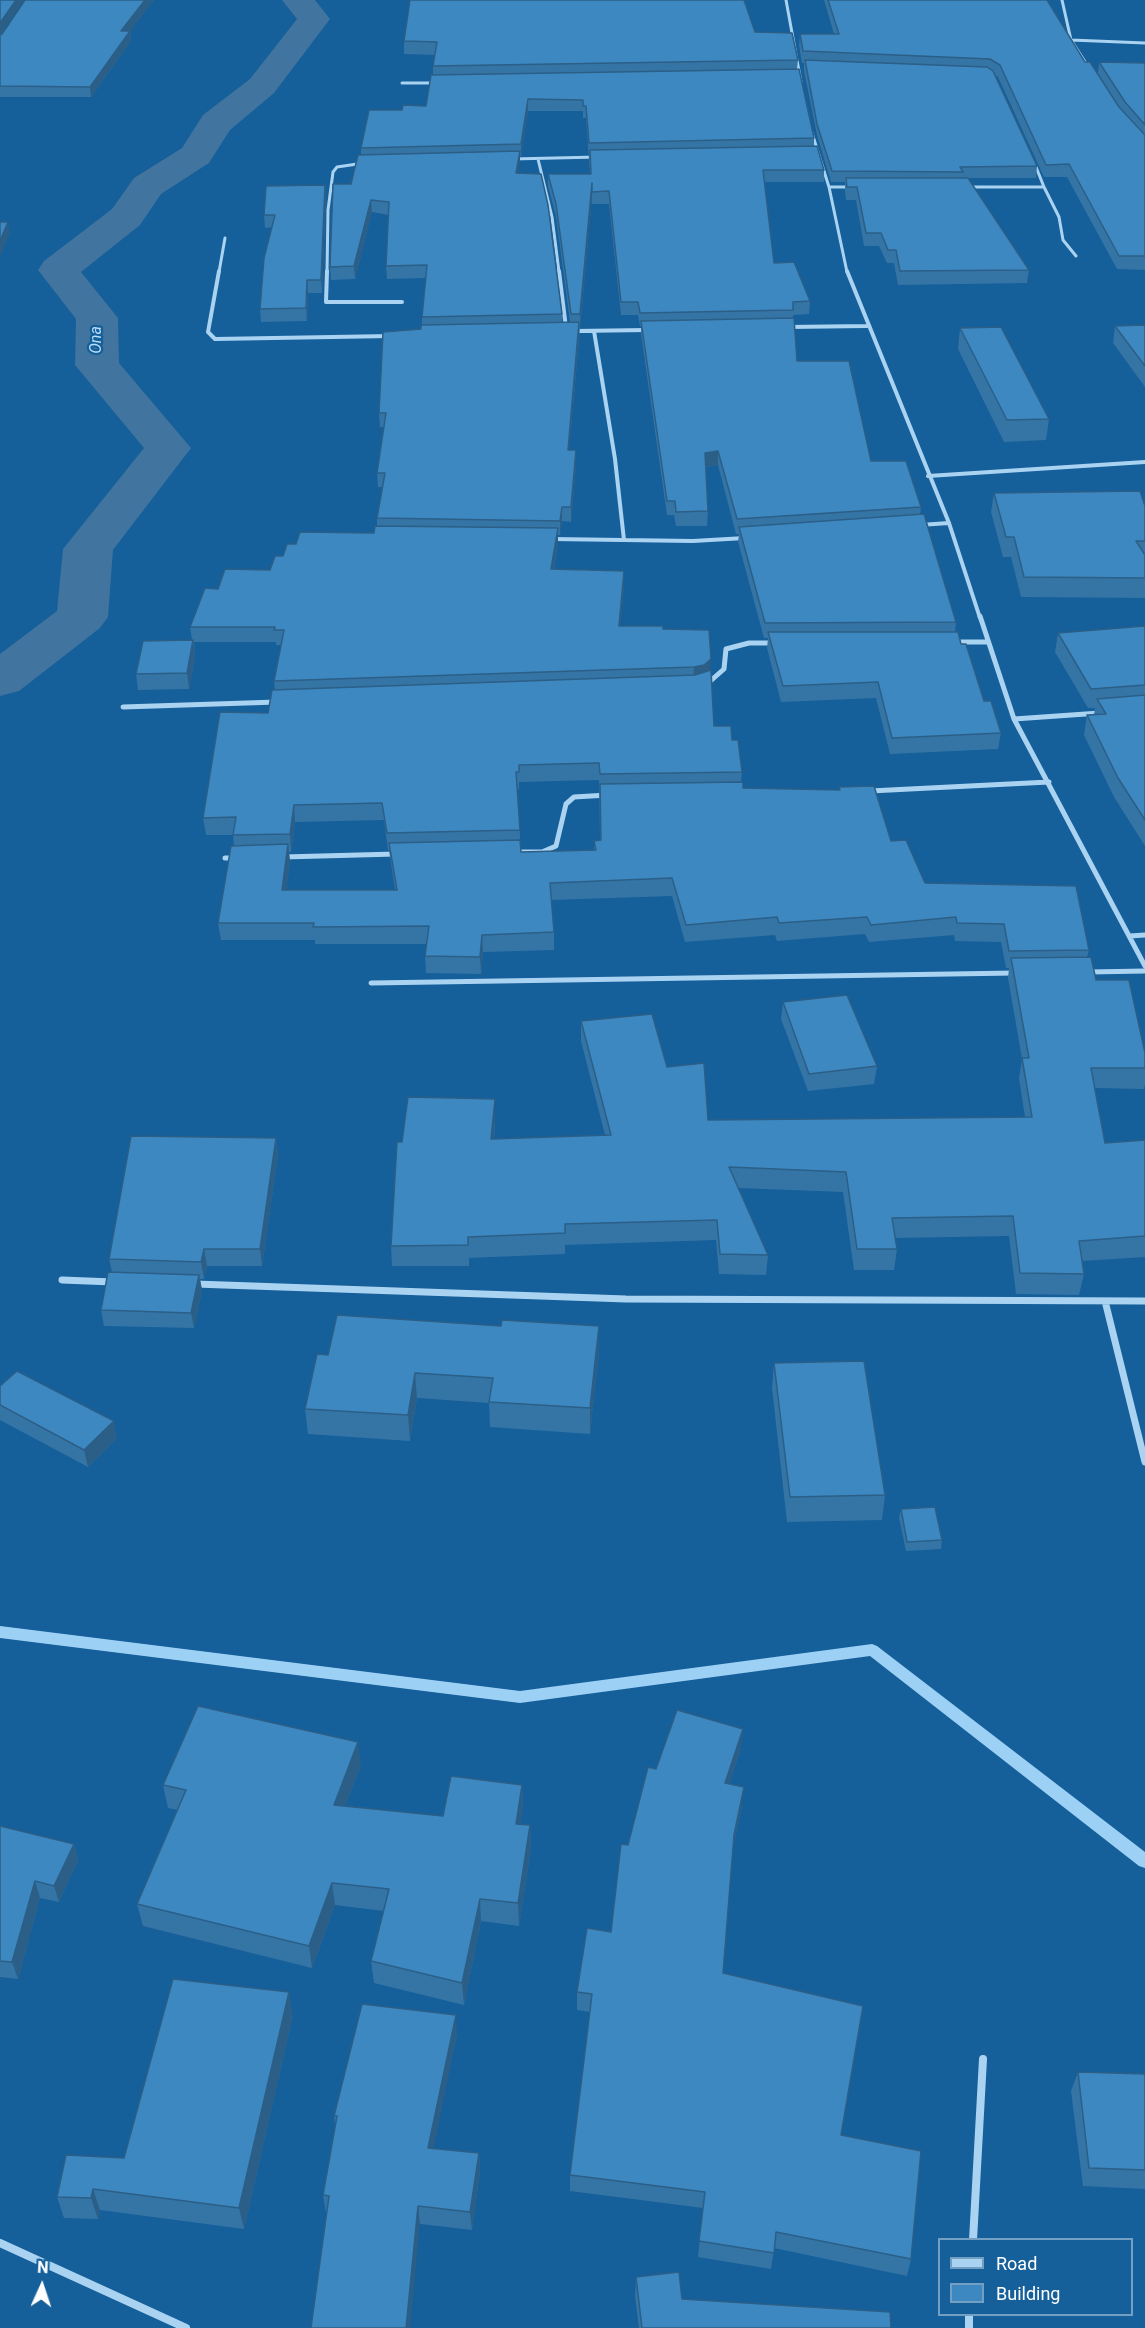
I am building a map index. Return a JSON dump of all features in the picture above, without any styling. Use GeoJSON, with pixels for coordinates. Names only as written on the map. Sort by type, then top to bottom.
{"type":"FeatureCollection","features":[{"type":"Feature","properties":{"kind":"street"},"geometry":{"type":"LineString","coordinates":[[786,0],[802,87]]}},
{"type":"Feature","properties":{"kind":"street"},"geometry":{"type":"LineString","coordinates":[[1062,0],[1071,40],[1090,70]]}},
{"type":"Feature","properties":{"kind":"street"},"geometry":{"type":"LineString","coordinates":[[1071,40],[1145,43]]}},
{"type":"Feature","properties":{"kind":"street"},"geometry":{"type":"LineString","coordinates":[[789,77],[800,77]]}},
{"type":"Feature","properties":{"kind":"street"},"geometry":{"type":"LineString","coordinates":[[402,83],[438,83]]}},
{"type":"Feature","properties":{"kind":"street"},"geometry":{"type":"LineString","coordinates":[[811,127],[829,187],[848,276],[928,476],[950,523],[1014,719],[1145,966]]}},
{"type":"Feature","properties":{"kind":"street"},"geometry":{"type":"LineString","coordinates":[[808,154],[820,154]]}},
{"type":"Feature","properties":{"kind":"street"},"geometry":{"type":"LineString","coordinates":[[504,159],[607,157]]}},
{"type":"Feature","properties":{"kind":"street"},"geometry":{"type":"LineString","coordinates":[[1033,158],[1059,217],[1063,240],[1076,256]]}},
{"type":"Feature","properties":{"kind":"street"},"geometry":{"type":"LineString","coordinates":[[538,159],[552,217],[567,331]]}},
{"type":"Feature","properties":{"kind":"street"},"geometry":{"type":"LineString","coordinates":[[366,163],[337,167],[333,172],[328,210],[326,302],[340,304],[402,302]]}},
{"type":"Feature","properties":{"kind":"street"},"geometry":{"type":"LineString","coordinates":[[829,187],[853,187]]}},
{"type":"Feature","properties":{"kind":"street"},"geometry":{"type":"LineString","coordinates":[[960,187],[1044,187]]}},
{"type":"Feature","properties":{"kind":"street"},"geometry":{"type":"LineString","coordinates":[[225,238],[208,332],[215,339],[403,336]]}},
{"type":"Feature","properties":{"kind":"street"},"geometry":{"type":"LineString","coordinates":[[784,327],[867,326]]}},
{"type":"Feature","properties":{"kind":"street"},"geometry":{"type":"LineString","coordinates":[[555,331],[653,330]]}},
{"type":"Feature","properties":{"kind":"street"},"geometry":{"type":"LineString","coordinates":[[594,331],[615,459],[624,540]]}},
{"type":"Feature","properties":{"kind":"street"},"geometry":{"type":"LineString","coordinates":[[928,476],[1145,462]]}},
{"type":"Feature","properties":{"kind":"street"},"geometry":{"type":"LineString","coordinates":[[915,525],[950,523]]}},
{"type":"Feature","properties":{"kind":"street"},"geometry":{"type":"LineString","coordinates":[[540,539],[693,541],[752,537]]}},
{"type":"Feature","properties":{"kind":"street"},"geometry":{"type":"LineString","coordinates":[[940,642],[988,642]]}},
{"type":"Feature","properties":{"kind":"street"},"geometry":{"type":"LineString","coordinates":[[705,685],[724,669],[726,650],[749,643],[780,643]]}},
{"type":"Feature","properties":{"kind":"street"},"geometry":{"type":"LineString","coordinates":[[123,706],[290,701]]}},
{"type":"Feature","properties":{"kind":"street"},"geometry":{"type":"LineString","coordinates":[[1014,719],[1103,713]]}},
{"type":"Feature","properties":{"kind":"street"},"geometry":{"type":"LineString","coordinates":[[867,791],[1049,782]]}},
{"type":"Feature","properties":{"kind":"street"},"geometry":{"type":"LineString","coordinates":[[508,852],[542,852],[556,846],[566,804],[574,797],[617,795]]}},
{"type":"Feature","properties":{"kind":"street"},"geometry":{"type":"LineString","coordinates":[[273,857],[403,854]]}},
{"type":"Feature","properties":{"kind":"street"},"geometry":{"type":"LineString","coordinates":[[225,858],[249,858]]}},
{"type":"Feature","properties":{"kind":"street"},"geometry":{"type":"LineString","coordinates":[[1130,936],[1145,935]]}},
{"type":"Feature","properties":{"kind":"street"},"geometry":{"type":"LineString","coordinates":[[1087,972],[1145,971]]}},
{"type":"Feature","properties":{"kind":"street"},"geometry":{"type":"LineString","coordinates":[[371,983],[1028,973]]}},
{"type":"Feature","properties":{"kind":"street"},"geometry":{"type":"LineString","coordinates":[[62,1280],[122,1282]]}},
{"type":"Feature","properties":{"kind":"street"},"geometry":{"type":"LineString","coordinates":[[182,1284],[626,1299],[1145,1301]]}},
{"type":"Feature","properties":{"kind":"street"},"geometry":{"type":"LineString","coordinates":[[1105,1301],[1145,1462]]}},
{"type":"Feature","properties":{"kind":"street"},"geometry":{"type":"LineString","coordinates":[[973,2238],[983,2059]]}},
{"type":"Feature","properties":{"kind":"street"},"geometry":{"type":"LineString","coordinates":[[0,2243],[186,2328]]}},
{"type":"Feature","properties":{"kind":"building"},"geometry":{"type":"Polygon","coordinates":[[[0,0],[16,0],[0,23],[0,0]]]}},
{"type":"Feature","properties":{"kind":"building"},"geometry":{"type":"Polygon","coordinates":[[[25,0],[145,0],[121,31],[130,31],[90,87],[0,86],[0,35],[25,0]]]}},
{"type":"Feature","properties":{"kind":"building"},"geometry":{"type":"Polygon","coordinates":[[[410,0],[744,0],[755,32],[792,33],[798,60],[433,66],[437,42],[404,41],[410,0]]]}},
{"type":"Feature","properties":{"kind":"building"},"geometry":{"type":"Polygon","coordinates":[[[828,0],[1047,0],[1085,62],[1090,62],[1119,107],[1145,135],[1145,256],[1119,256],[1069,164],[1046,165],[1000,65],[990,59],[803,51],[800,34],[839,34],[828,0]]]}},
{"type":"Feature","properties":{"kind":"building"},"geometry":{"type":"Polygon","coordinates":[[[805,60],[987,67],[993,71],[1037,166],[960,167],[963,172],[832,171],[817,124],[805,60]]]}},
{"type":"Feature","properties":{"kind":"building"},"geometry":{"type":"Polygon","coordinates":[[[1099,62],[1145,63],[1145,125],[1125,102],[1099,62]]]}},
{"type":"Feature","properties":{"kind":"building"},"geometry":{"type":"Polygon","coordinates":[[[799,69],[814,138],[589,143],[586,106],[583,106],[583,100],[528,99],[521,144],[361,148],[369,110],[402,110],[403,105],[426,106],[431,75],[799,69]]]}},
{"type":"Feature","properties":{"kind":"building"},"geometry":{"type":"Polygon","coordinates":[[[817,146],[824,170],[763,170],[774,263],[794,262],[810,301],[793,302],[793,310],[640,313],[638,302],[621,302],[609,191],[592,192],[592,183],[580,314],[571,314],[556,204],[548,174],[591,174],[590,150],[817,146]]]}},
{"type":"Feature","properties":{"kind":"building"},"geometry":{"type":"Polygon","coordinates":[[[520,151],[516,173],[541,174],[548,205],[562,314],[422,317],[427,265],[386,266],[389,202],[371,200],[354,266],[330,267],[333,184],[351,184],[358,155],[520,151]]]}},
{"type":"Feature","properties":{"kind":"building"},"geometry":{"type":"Polygon","coordinates":[[[846,178],[968,178],[1029,270],[900,271],[896,250],[888,250],[881,233],[866,233],[857,187],[847,187],[846,178]]]}},
{"type":"Feature","properties":{"kind":"building"},"geometry":{"type":"Polygon","coordinates":[[[325,185],[321,280],[307,280],[306,308],[260,309],[264,258],[275,215],[264,215],[266,186],[325,185]]]}},
{"type":"Feature","properties":{"kind":"building"},"geometry":{"type":"Polygon","coordinates":[[[0,222],[8,222],[0,241],[0,222]]]}},
{"type":"Feature","properties":{"kind":"building"},"geometry":{"type":"Polygon","coordinates":[[[794,318],[797,361],[849,361],[871,461],[906,461],[921,507],[737,519],[718,451],[705,453],[708,511],[676,512],[675,501],[667,501],[641,321],[794,318]]]}},
{"type":"Feature","properties":{"kind":"building"},"geometry":{"type":"Polygon","coordinates":[[[579,322],[568,450],[576,450],[571,507],[562,507],[560,521],[377,518],[385,473],[377,473],[386,413],[379,413],[383,332],[421,329],[421,325],[579,322]]]}},
{"type":"Feature","properties":{"kind":"building"},"geometry":{"type":"Polygon","coordinates":[[[1145,325],[1145,366],[1115,326],[1145,325]]]}},
{"type":"Feature","properties":{"kind":"building"},"geometry":{"type":"Polygon","coordinates":[[[1001,327],[1049,419],[1007,420],[960,328],[1001,327]]]}},
{"type":"Feature","properties":{"kind":"building"},"geometry":{"type":"Polygon","coordinates":[[[1140,491],[1145,506],[1145,541],[1136,541],[1145,555],[1145,578],[1024,577],[1014,537],[1006,537],[994,493],[1140,491]]]}},
{"type":"Feature","properties":{"kind":"building"},"geometry":{"type":"Polygon","coordinates":[[[924,514],[956,622],[765,623],[739,527],[924,514]]]}},
{"type":"Feature","properties":{"kind":"building"},"geometry":{"type":"Polygon","coordinates":[[[375,526],[558,528],[551,569],[624,571],[619,626],[663,626],[663,629],[709,630],[711,659],[704,665],[694,667],[274,681],[284,630],[274,630],[275,627],[190,627],[205,588],[218,589],[225,569],[270,570],[275,556],[283,556],[287,544],[296,544],[300,532],[374,533],[375,526]]]}},
{"type":"Feature","properties":{"kind":"building"},"geometry":{"type":"Polygon","coordinates":[[[1145,626],[1145,685],[1091,689],[1058,633],[1145,626]]]}},
{"type":"Feature","properties":{"kind":"building"},"geometry":{"type":"Polygon","coordinates":[[[768,632],[958,632],[961,644],[966,644],[984,701],[991,701],[1001,733],[892,738],[878,682],[783,686],[768,632]]]}},
{"type":"Feature","properties":{"kind":"building"},"geometry":{"type":"Polygon","coordinates":[[[193,640],[187,673],[136,674],[143,641],[193,640]]]}},
{"type":"Feature","properties":{"kind":"building"},"geometry":{"type":"Polygon","coordinates":[[[711,670],[714,726],[731,726],[732,740],[738,740],[742,772],[600,774],[599,763],[519,765],[519,772],[516,772],[520,830],[387,833],[382,803],[294,805],[290,834],[233,835],[236,817],[203,818],[220,712],[268,713],[272,690],[695,675],[711,670]]]}},
{"type":"Feature","properties":{"kind":"building"},"geometry":{"type":"Polygon","coordinates":[[[1145,695],[1145,820],[1118,778],[1087,715],[1106,714],[1097,699],[1145,695]]]}},
{"type":"Feature","properties":{"kind":"building"},"geometry":{"type":"Polygon","coordinates":[[[743,782],[743,788],[840,790],[839,787],[874,786],[891,841],[906,840],[925,883],[1076,886],[1089,950],[1009,951],[1004,924],[957,923],[956,917],[871,925],[867,917],[779,923],[777,917],[686,925],[672,878],[550,883],[554,932],[482,935],[480,957],[425,956],[429,926],[313,927],[314,923],[218,923],[231,846],[288,844],[282,890],[397,890],[389,843],[520,840],[521,852],[596,850],[594,841],[601,840],[600,784],[743,782]]]}},
{"type":"Feature","properties":{"kind":"building"},"geometry":{"type":"Polygon","coordinates":[[[1091,957],[1096,980],[1129,980],[1145,1053],[1145,1068],[1091,1068],[1105,1143],[1145,1140],[1145,1236],[1079,1241],[1084,1274],[1020,1273],[1013,1216],[892,1218],[897,1249],[857,1249],[846,1172],[729,1167],[768,1255],[720,1254],[717,1220],[565,1224],[565,1233],[468,1237],[468,1245],[391,1246],[397,1142],[402,1142],[408,1097],[495,1099],[491,1139],[611,1135],[581,1021],[652,1014],[667,1067],[704,1063],[708,1120],[1032,1117],[1022,1058],[1029,1058],[1011,958],[1091,957]]]}},
{"type":"Feature","properties":{"kind":"building"},"geometry":{"type":"Polygon","coordinates":[[[847,995],[877,1066],[809,1074],[783,1002],[847,995]]]}},
{"type":"Feature","properties":{"kind":"building"},"geometry":{"type":"Polygon","coordinates":[[[131,1136],[276,1138],[260,1249],[204,1249],[201,1262],[109,1259],[131,1136]]]}},
{"type":"Feature","properties":{"kind":"building"},"geometry":{"type":"Polygon","coordinates":[[[108,1272],[199,1275],[191,1313],[101,1310],[108,1272]]]}},
{"type":"Feature","properties":{"kind":"building"},"geometry":{"type":"Polygon","coordinates":[[[337,1315],[501,1326],[502,1320],[599,1326],[590,1408],[489,1402],[493,1378],[415,1373],[408,1415],[305,1409],[317,1354],[328,1355],[337,1315]]]}},
{"type":"Feature","properties":{"kind":"building"},"geometry":{"type":"Polygon","coordinates":[[[864,1361],[885,1495],[790,1497],[774,1363],[864,1361]]]}},
{"type":"Feature","properties":{"kind":"building"},"geometry":{"type":"Polygon","coordinates":[[[17,1371],[114,1421],[84,1450],[0,1405],[0,1386],[17,1371]]]}},
{"type":"Feature","properties":{"kind":"building"},"geometry":{"type":"Polygon","coordinates":[[[935,1507],[942,1540],[907,1542],[901,1509],[935,1507]]]}},
{"type":"Feature","properties":{"kind":"building"},"geometry":{"type":"Polygon","coordinates":[[[198,1706],[358,1742],[334,1805],[443,1816],[451,1776],[522,1785],[516,1824],[530,1825],[518,1903],[480,1899],[462,1983],[371,1961],[389,1889],[332,1883],[309,1946],[137,1904],[186,1790],[163,1785],[198,1706]]]}},
{"type":"Feature","properties":{"kind":"building"},"geometry":{"type":"Polygon","coordinates":[[[677,1710],[743,1729],[725,1783],[744,1787],[734,1835],[723,1973],[863,2006],[841,2135],[921,2151],[911,2259],[776,2232],[774,2253],[699,2241],[705,2192],[570,2175],[592,1994],[577,1992],[587,1928],[611,1932],[621,1844],[628,1845],[648,1767],[656,1769],[677,1710]]]}},
{"type":"Feature","properties":{"kind":"building"},"geometry":{"type":"Polygon","coordinates":[[[0,1826],[74,1844],[54,1886],[35,1881],[12,1962],[0,1961],[0,1826]]]}},
{"type":"Feature","properties":{"kind":"building"},"geometry":{"type":"Polygon","coordinates":[[[173,1979],[289,1992],[239,2208],[93,2189],[91,2198],[57,2197],[66,2155],[124,2158],[173,1979]]]}},
{"type":"Feature","properties":{"kind":"building"},"geometry":{"type":"Polygon","coordinates":[[[362,2004],[456,2015],[428,2148],[479,2153],[470,2212],[418,2206],[406,2328],[311,2328],[329,2196],[323,2195],[337,2116],[334,2116],[362,2004]]]}},
{"type":"Feature","properties":{"kind":"building"},"geometry":{"type":"Polygon","coordinates":[[[1078,2072],[1145,2074],[1145,2170],[1089,2168],[1078,2072]]]}},
{"type":"Feature","properties":{"kind":"building"},"geometry":{"type":"Polygon","coordinates":[[[679,2272],[682,2299],[890,2312],[891,2328],[642,2328],[636,2277],[679,2272]]]}},
{"type":"Feature","properties":{"kind":"waterway","name":"Ona"},"geometry":{"type":"LineString","coordinates":[[0,680],[82,617],[88,549],[168,448],[97,365],[97,318],[58,270],[126,217],[147,186],[196,155],[216,123],[262,86],[314,19],[298,0]]}},
{"type":"Feature","properties":{"kind":"waterway"},"geometry":{"type":"LineString","coordinates":[[0,1632],[520,1697],[872,1650],[1145,1861]]}}]}
